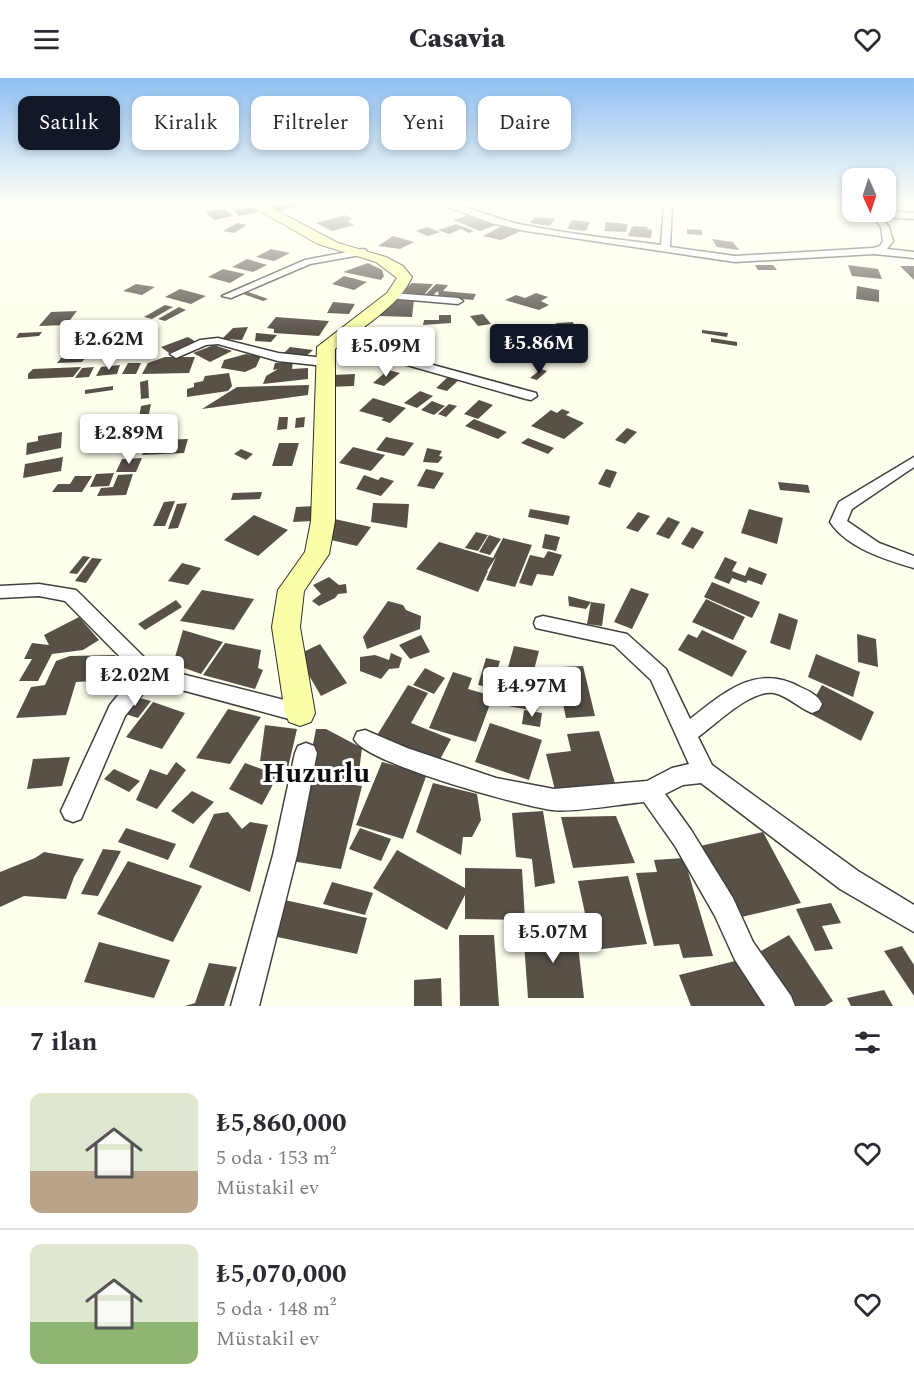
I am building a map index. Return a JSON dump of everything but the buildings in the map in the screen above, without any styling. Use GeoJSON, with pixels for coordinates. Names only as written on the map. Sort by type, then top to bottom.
{"type":"FeatureCollection","features":[{"type":"Feature","properties":{"kind":"street"},"geometry":{"type":"LineString","coordinates":[[0,592],[39,590],[70,595],[148,673],[238,699],[300,713],[286,627],[291,590],[317,554],[323,521],[326,347],[392,296],[405,278],[399,269],[386,261],[363,252],[340,247]]}},
{"type":"Feature","properties":{"kind":"street"},"geometry":{"type":"LineString","coordinates":[[661,247],[735,259],[874,251],[914,255]]}},
{"type":"Feature","properties":{"kind":"street"},"geometry":{"type":"LineString","coordinates":[[874,251],[883,247]]}},
{"type":"Feature","properties":{"kind":"street"},"geometry":{"type":"LineString","coordinates":[[227,296],[314,260],[363,252]]}},
{"type":"Feature","properties":{"kind":"street"},"geometry":{"type":"LineString","coordinates":[[392,296],[458,301]]}},
{"type":"Feature","properties":{"kind":"street"},"geometry":{"type":"LineString","coordinates":[[334,340],[531,396]]}},
{"type":"Feature","properties":{"kind":"street"},"geometry":{"type":"LineString","coordinates":[[176,354],[204,342],[218,341],[278,357],[325,362]]}},
{"type":"Feature","properties":{"kind":"street"},"geometry":{"type":"LineString","coordinates":[[914,461],[845,506],[838,522],[854,537],[891,555],[914,562]]}},
{"type":"Feature","properties":{"kind":"street"},"geometry":{"type":"LineString","coordinates":[[543,623],[620,639],[659,675],[704,772],[849,880],[914,920]]}},
{"type":"Feature","properties":{"kind":"street"},"geometry":{"type":"LineString","coordinates":[[73,811],[117,711],[148,673]]}},
{"type":"Feature","properties":{"kind":"street"},"geometry":{"type":"LineString","coordinates":[[687,733],[725,707],[742,692],[760,685],[775,685],[812,704]]}},
{"type":"Feature","properties":{"kind":"street"},"geometry":{"type":"LineString","coordinates":[[365,739],[402,756],[496,788],[554,800],[649,790],[680,775],[704,772]]}},
{"type":"Feature","properties":{"kind":"street"},"geometry":{"type":"LineString","coordinates":[[244,1006],[285,855],[306,753]]}},
{"type":"Feature","properties":{"kind":"street"},"geometry":{"type":"LineString","coordinates":[[649,790],[683,838],[724,907],[744,951],[780,1006]]}},
{"type":"Feature","properties":{"kind":"district","name":"Huzurlu"},"geometry":{"type":"Point","coordinates":[316,773]}}]}
